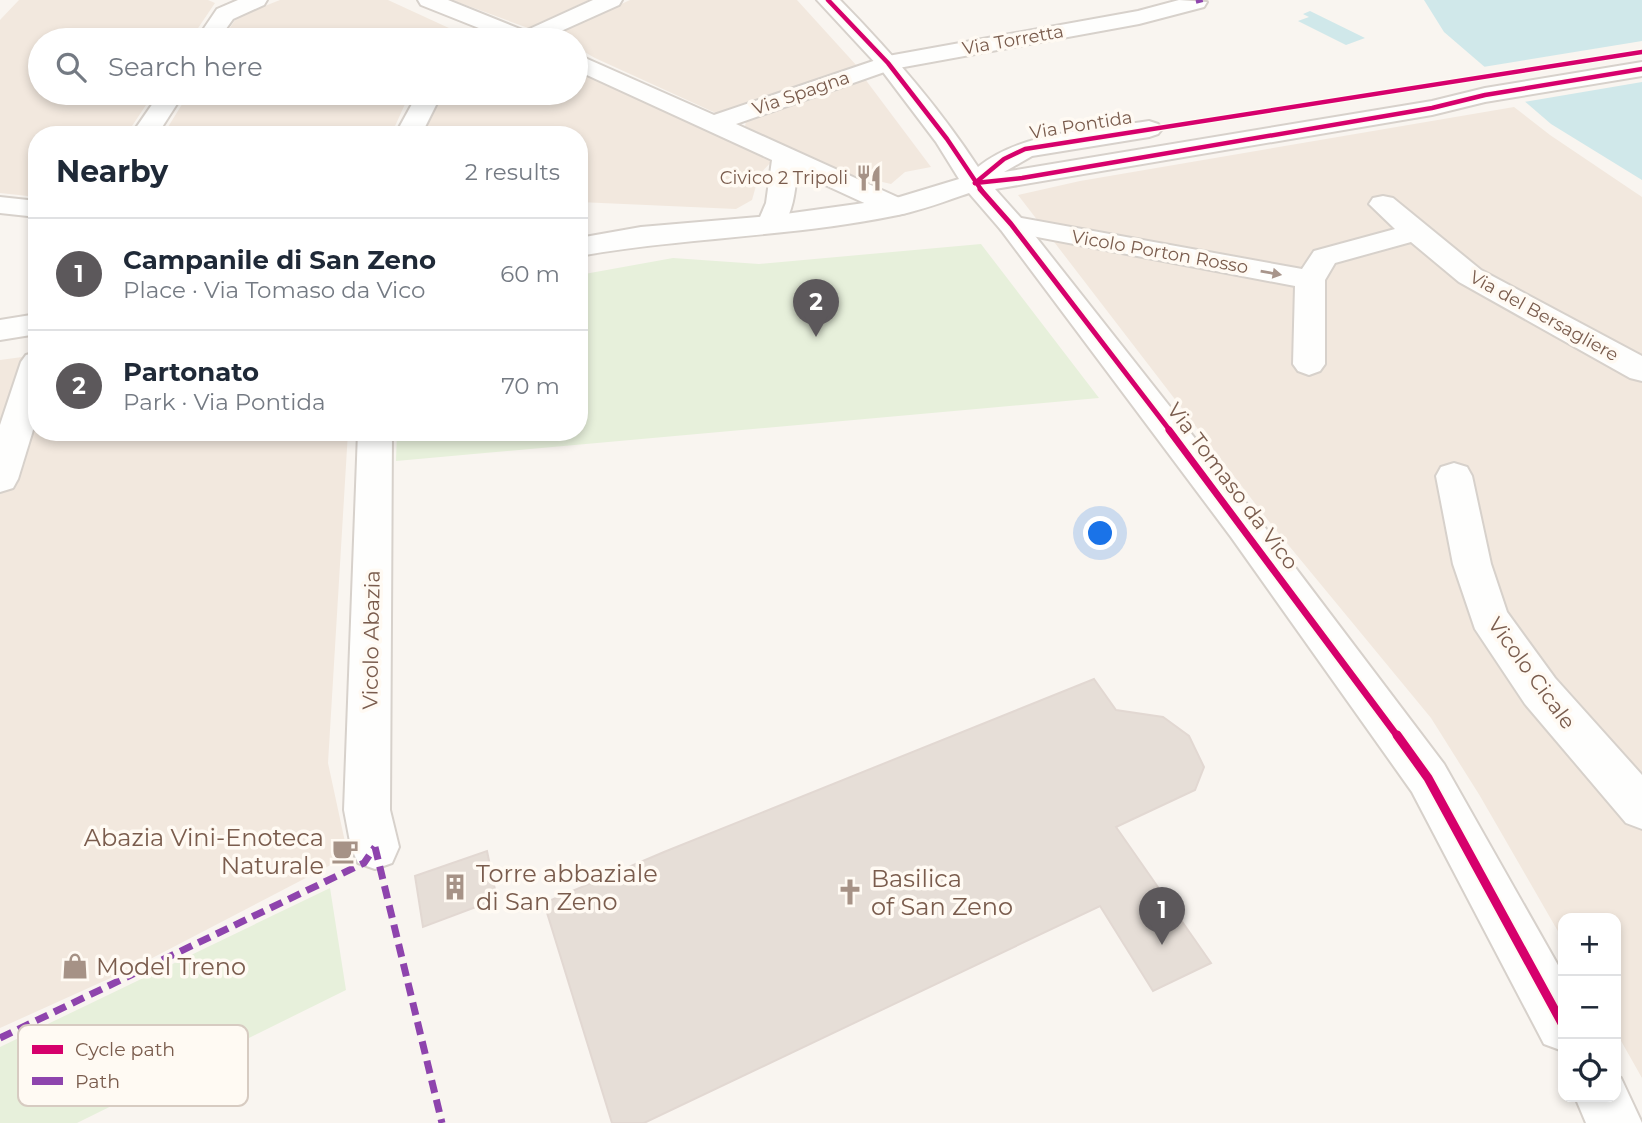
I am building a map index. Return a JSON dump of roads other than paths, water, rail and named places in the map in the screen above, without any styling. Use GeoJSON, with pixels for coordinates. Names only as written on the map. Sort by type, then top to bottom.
{"type":"FeatureCollection","features":[{"type":"Feature","properties":{"kind":"street"},"geometry":{"type":"LineString","coordinates":[[429,0],[497,28]]}},
{"type":"Feature","properties":{"kind":"street"},"geometry":{"type":"LineString","coordinates":[[552,28],[611,0]]}},
{"type":"Feature","properties":{"kind":"street","name":"Via Tomaso da Vico"},"geometry":{"type":"LineString","coordinates":[[828,0],[888,63],[947,139],[975,183],[1011,224],[1244,527],[1428,778],[1558,1016]]}},
{"type":"Feature","properties":{"kind":"street"},"geometry":{"type":"LineString","coordinates":[[215,28],[225,14],[245,2]]}},
{"type":"Feature","properties":{"kind":"street","name":"Via Torretta"},"geometry":{"type":"LineString","coordinates":[[888,63],[1139,18],[1196,2]]}},
{"type":"Feature","properties":{"kind":"street","name":"Via Pontida"},"geometry":{"type":"LineString","coordinates":[[975,183],[1004,159],[1025,149],[1642,51]]}},
{"type":"Feature","properties":{"kind":"street","name":"Via Spagna"},"geometry":{"type":"LineString","coordinates":[[715,123],[888,63]]}},
{"type":"Feature","properties":{"kind":"street","name":"Via Spagna"},"geometry":{"type":"LineString","coordinates":[[588,66],[897,207]]}},
{"type":"Feature","properties":{"kind":"street","name":"Via Pontida"},"geometry":{"type":"LineString","coordinates":[[588,245],[641,236],[771,224],[897,207],[975,183],[1022,178],[1432,108],[1485,95],[1642,69]]}},
{"type":"Feature","properties":{"kind":"street"},"geometry":{"type":"LineString","coordinates":[[150,126],[164,105]]}},
{"type":"Feature","properties":{"kind":"street"},"geometry":{"type":"LineString","coordinates":[[412,126],[423,105]]}},
{"type":"Feature","properties":{"kind":"street"},"geometry":{"type":"LineString","coordinates":[[771,224],[780,203],[786,157]]}},
{"type":"Feature","properties":{"kind":"street","name":"Via del Bersagliere"},"geometry":{"type":"LineString","coordinates":[[1383,204],[1470,276],[1642,370]]}},
{"type":"Feature","properties":{"kind":"street"},"geometry":{"type":"LineString","coordinates":[[0,205],[28,208]]}},
{"type":"Feature","properties":{"kind":"street","name":"Vicolo Porton Rosso"},"geometry":{"type":"LineString","coordinates":[[1011,224],[1310,280]]}},
{"type":"Feature","properties":{"kind":"street"},"geometry":{"type":"LineString","coordinates":[[1309,364],[1310,280],[1324,257],[1415,232]]}},
{"type":"Feature","properties":{"kind":"street"},"geometry":{"type":"LineString","coordinates":[[0,330],[28,325]]}},
{"type":"Feature","properties":{"kind":"street"},"geometry":{"type":"LineString","coordinates":[[0,479],[28,390]]}},
{"type":"Feature","properties":{"kind":"street","name":"Vicolo Abazia"},"geometry":{"type":"LineString","coordinates":[[375,441],[368,810],[375,847]]}},
{"type":"Feature","properties":{"kind":"street","name":"Vicolo Cicale"},"geometry":{"type":"LineString","coordinates":[[1454,475],[1472,564],[1489,618],[1540,691],[1642,808]]}},
{"type":"Feature","properties":{"kind":"street"},"geometry":{"type":"LineString","coordinates":[[1604,1102],[1615,1123]]}},
{"type":"Feature","properties":{"kind":"water"},"geometry":{"type":"Polygon","coordinates":[[[1424,0],[1642,0],[1642,180],[1551,124],[1444,32],[1424,0]]]}},
{"type":"Feature","properties":{"kind":"water"},"geometry":{"type":"Polygon","coordinates":[[[1310,11],[1365,38],[1346,45],[1298,21],[1309,17],[1303,14],[1310,11]]]}},
{"type":"Feature","properties":{"kind":"place","name":"Civico 2 Tripoli"},"geometry":{"type":"Point","coordinates":[869,178]}},
{"type":"Feature","properties":{"kind":"place","name":"Partonato"},"geometry":{"type":"Point","coordinates":[816,337]}},
{"type":"Feature","properties":{"kind":"place","name":"Abazia Vini-Enoteca Naturale"},"geometry":{"type":"Point","coordinates":[345,851]}},
{"type":"Feature","properties":{"kind":"place","name":"Torre abbaziale di San Zeno"},"geometry":{"type":"Point","coordinates":[455,887]}},
{"type":"Feature","properties":{"kind":"place","name":"Basilica of San Zeno"},"geometry":{"type":"Point","coordinates":[850,892]}},
{"type":"Feature","properties":{"kind":"place","name":"Campanile di San Zeno"},"geometry":{"type":"Point","coordinates":[1162,945]}},
{"type":"Feature","properties":{"kind":"place","name":"Model Treno"},"geometry":{"type":"Point","coordinates":[75,966]}}]}
